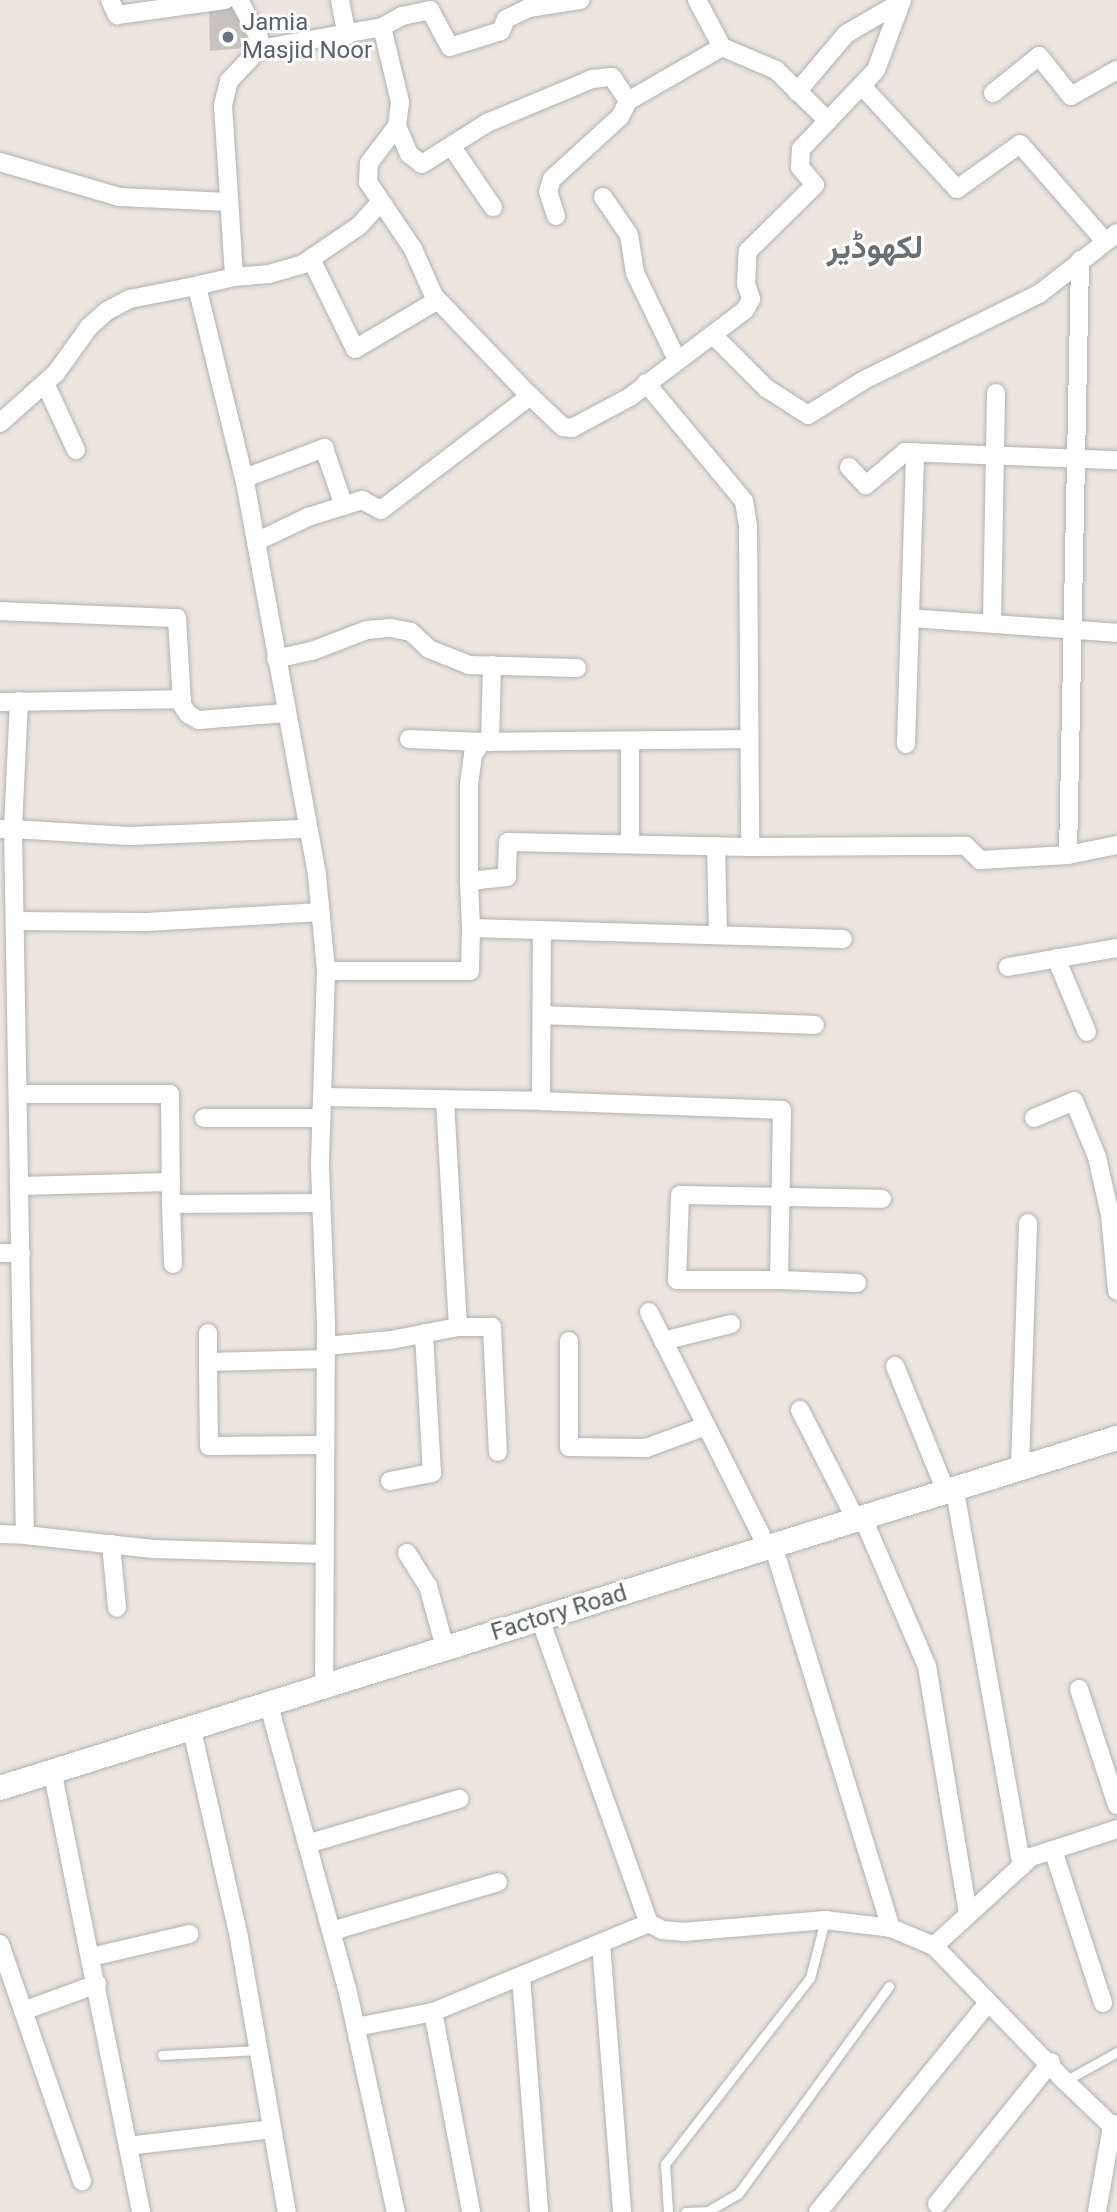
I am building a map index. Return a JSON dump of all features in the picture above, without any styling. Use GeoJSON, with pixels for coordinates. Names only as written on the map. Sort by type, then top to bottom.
{"type":"FeatureCollection","features":[{"type":"Feature","properties":{"kind":"main road","name":"Factory Road"},"geometry":{"type":"LineString","coordinates":[[0,1788],[950,1487],[1117,1438]]}},
{"type":"Feature","properties":{"kind":"street"},"geometry":{"type":"LineString","coordinates":[[110,0],[117,15],[225,0]]}},
{"type":"Feature","properties":{"kind":"street"},"geometry":{"type":"LineString","coordinates":[[239,0],[259,38],[259,49]]}},
{"type":"Feature","properties":{"kind":"street"},"geometry":{"type":"LineString","coordinates":[[340,0],[346,34]]}},
{"type":"Feature","properties":{"kind":"street"},"geometry":{"type":"LineString","coordinates":[[234,277],[223,105],[229,81],[259,49],[382,27],[402,16],[430,10],[450,47],[501,31],[506,19],[529,8],[580,0]]}},
{"type":"Feature","properties":{"kind":"street"},"geometry":{"type":"LineString","coordinates":[[697,0],[722,47],[764,63],[828,121]]}},
{"type":"Feature","properties":{"kind":"street"},"geometry":{"type":"LineString","coordinates":[[382,27],[400,102],[397,126],[369,163],[368,182],[379,204],[413,249],[420,272],[438,300],[530,396],[563,427],[572,428],[646,383],[714,336],[751,299],[745,272],[748,251],[815,185],[800,167],[798,157],[862,86],[888,45],[901,1]]}},
{"type":"Feature","properties":{"kind":"street"},"geometry":{"type":"LineString","coordinates":[[797,92],[846,34],[901,1]]}},
{"type":"Feature","properties":{"kind":"street"},"geometry":{"type":"LineString","coordinates":[[556,216],[548,192],[552,179],[620,117],[628,101],[722,47]]}},
{"type":"Feature","properties":{"kind":"street"},"geometry":{"type":"LineString","coordinates":[[993,93],[1039,56],[1071,96],[1117,70]]}},
{"type":"Feature","properties":{"kind":"street"},"geometry":{"type":"LineString","coordinates":[[397,126],[410,154],[422,164],[487,122],[592,79],[612,76],[628,101]]}},
{"type":"Feature","properties":{"kind":"street"},"geometry":{"type":"LineString","coordinates":[[714,336],[766,388],[808,415],[864,380],[1039,294],[1110,236],[1020,144],[957,189],[862,86]]}},
{"type":"Feature","properties":{"kind":"street"},"geometry":{"type":"LineString","coordinates":[[452,147],[493,207]]}},
{"type":"Feature","properties":{"kind":"street"},"geometry":{"type":"LineString","coordinates":[[0,162],[120,197],[229,202]]}},
{"type":"Feature","properties":{"kind":"street"},"geometry":{"type":"LineString","coordinates":[[603,197],[629,234],[635,273],[677,360]]}},
{"type":"Feature","properties":{"kind":"street"},"geometry":{"type":"LineString","coordinates":[[0,423],[45,383],[107,311],[142,296],[234,277],[270,274],[311,259],[359,226],[379,204]]}},
{"type":"Feature","properties":{"kind":"street"},"geometry":{"type":"LineString","coordinates":[[311,259],[355,349],[438,300]]}},
{"type":"Feature","properties":{"kind":"street"},"geometry":{"type":"LineString","coordinates":[[1068,855],[1080,260]]}},
{"type":"Feature","properties":{"kind":"street"},"geometry":{"type":"LineString","coordinates":[[200,285],[245,478],[307,829],[326,971],[321,1118],[326,1352],[324,1685]]}},
{"type":"Feature","properties":{"kind":"street"},"geometry":{"type":"LineString","coordinates":[[45,383],[76,450]]}},
{"type":"Feature","properties":{"kind":"street"},"geometry":{"type":"LineString","coordinates":[[646,383],[744,501],[748,525],[750,847]]}},
{"type":"Feature","properties":{"kind":"street"},"geometry":{"type":"LineString","coordinates":[[992,623],[996,393]]}},
{"type":"Feature","properties":{"kind":"street"},"geometry":{"type":"LineString","coordinates":[[256,542],[362,500],[381,510],[530,396]]}},
{"type":"Feature","properties":{"kind":"street"},"geometry":{"type":"LineString","coordinates":[[245,478],[324,447],[344,506]]}},
{"type":"Feature","properties":{"kind":"street"},"geometry":{"type":"LineString","coordinates":[[849,467],[866,485],[905,452],[1117,460]]}},
{"type":"Feature","properties":{"kind":"street"},"geometry":{"type":"LineString","coordinates":[[906,744],[915,452]]}},
{"type":"Feature","properties":{"kind":"street"},"geometry":{"type":"LineString","coordinates":[[0,611],[177,618],[182,699],[188,714],[199,720],[286,713]]}},
{"type":"Feature","properties":{"kind":"street"},"geometry":{"type":"LineString","coordinates":[[910,618],[1117,633]]}},
{"type":"Feature","properties":{"kind":"street"},"geometry":{"type":"LineString","coordinates":[[276,659],[312,651],[367,631],[391,628],[411,632],[429,649],[453,659],[492,665],[577,667]]}},
{"type":"Feature","properties":{"kind":"street"},"geometry":{"type":"LineString","coordinates":[[326,971],[470,971],[469,784],[473,754],[486,743],[492,665]]}},
{"type":"Feature","properties":{"kind":"street"},"geometry":{"type":"LineString","coordinates":[[0,702],[182,699]]}},
{"type":"Feature","properties":{"kind":"street"},"geometry":{"type":"LineString","coordinates":[[19,701],[7,829],[15,921],[24,1535]]}},
{"type":"Feature","properties":{"kind":"street"},"geometry":{"type":"LineString","coordinates":[[409,739],[486,743],[748,739]]}},
{"type":"Feature","properties":{"kind":"street"},"geometry":{"type":"LineString","coordinates":[[630,741],[630,844]]}},
{"type":"Feature","properties":{"kind":"street"},"geometry":{"type":"LineString","coordinates":[[7,829],[129,836],[307,829]]}},
{"type":"Feature","properties":{"kind":"street"},"geometry":{"type":"LineString","coordinates":[[469,881],[507,877],[509,842],[750,847],[966,846],[980,860],[1068,855],[1117,845]]}},
{"type":"Feature","properties":{"kind":"street"},"geometry":{"type":"LineString","coordinates":[[716,846],[718,935]]}},
{"type":"Feature","properties":{"kind":"street"},"geometry":{"type":"LineString","coordinates":[[15,921],[147,922],[320,912]]}},
{"type":"Feature","properties":{"kind":"street"},"geometry":{"type":"LineString","coordinates":[[471,928],[843,939]]}},
{"type":"Feature","properties":{"kind":"street"},"geometry":{"type":"LineString","coordinates":[[541,1101],[542,930]]}},
{"type":"Feature","properties":{"kind":"street"},"geometry":{"type":"LineString","coordinates":[[1008,967],[1117,947]]}},
{"type":"Feature","properties":{"kind":"street"},"geometry":{"type":"LineString","coordinates":[[1056,958],[1087,1032]]}},
{"type":"Feature","properties":{"kind":"street"},"geometry":{"type":"LineString","coordinates":[[542,1015],[815,1025]]}},
{"type":"Feature","properties":{"kind":"street"},"geometry":{"type":"LineString","coordinates":[[19,1094],[170,1094],[173,1264]]}},
{"type":"Feature","properties":{"kind":"street"},"geometry":{"type":"LineString","coordinates":[[322,1097],[541,1101],[782,1110],[779,1280]]}},
{"type":"Feature","properties":{"kind":"street"},"geometry":{"type":"LineString","coordinates":[[445,1099],[458,1327]]}},
{"type":"Feature","properties":{"kind":"street"},"geometry":{"type":"LineString","coordinates":[[1034,1118],[1074,1101],[1097,1157],[1110,1215],[1117,1292]]}},
{"type":"Feature","properties":{"kind":"street"},"geometry":{"type":"LineString","coordinates":[[204,1118],[321,1118]]}},
{"type":"Feature","properties":{"kind":"street"},"geometry":{"type":"LineString","coordinates":[[20,1186],[171,1181]]}},
{"type":"Feature","properties":{"kind":"street"},"geometry":{"type":"LineString","coordinates":[[857,1283],[677,1280],[680,1195],[881,1199]]}},
{"type":"Feature","properties":{"kind":"street"},"geometry":{"type":"LineString","coordinates":[[171,1204],[321,1203]]}},
{"type":"Feature","properties":{"kind":"street"},"geometry":{"type":"LineString","coordinates":[[1020,1466],[1028,1223]]}},
{"type":"Feature","properties":{"kind":"street"},"geometry":{"type":"LineString","coordinates":[[0,1253],[21,1253]]}},
{"type":"Feature","properties":{"kind":"street"},"geometry":{"type":"LineString","coordinates":[[649,1312],[770,1546],[891,1928]]}},
{"type":"Feature","properties":{"kind":"street"},"geometry":{"type":"LineString","coordinates":[[663,1341],[732,1324]]}},
{"type":"Feature","properties":{"kind":"street"},"geometry":{"type":"LineString","coordinates":[[208,1362],[326,1352],[458,1327],[492,1326],[498,1452]]}},
{"type":"Feature","properties":{"kind":"street"},"geometry":{"type":"LineString","coordinates":[[208,1333],[209,1446],[326,1446]]}},
{"type":"Feature","properties":{"kind":"street"},"geometry":{"type":"LineString","coordinates":[[390,1481],[432,1473],[424,1333]]}},
{"type":"Feature","properties":{"kind":"street"},"geometry":{"type":"LineString","coordinates":[[569,1341],[569,1447],[646,1448],[706,1426]]}},
{"type":"Feature","properties":{"kind":"street"},"geometry":{"type":"LineString","coordinates":[[895,1366],[950,1487],[1022,1866]]}},
{"type":"Feature","properties":{"kind":"street"},"geometry":{"type":"LineString","coordinates":[[800,1410],[858,1517],[927,1666],[968,1915]]}},
{"type":"Feature","properties":{"kind":"street"},"geometry":{"type":"LineString","coordinates":[[0,1534],[111,1544],[325,1554]]}},
{"type":"Feature","properties":{"kind":"street"},"geometry":{"type":"LineString","coordinates":[[111,1544],[117,1608]]}},
{"type":"Feature","properties":{"kind":"street"},"geometry":{"type":"LineString","coordinates":[[407,1553],[428,1586],[445,1648]]}},
{"type":"Feature","properties":{"kind":"street"},"geometry":{"type":"LineString","coordinates":[[540,1619],[649,1923],[662,1930],[683,1932],[825,1920],[891,1928],[934,1946],[988,2003],[1051,2062],[1065,2081],[1115,2125],[1097,2212]]}},
{"type":"Feature","properties":{"kind":"street"},"geometry":{"type":"LineString","coordinates":[[1079,1689],[1117,1805]]}},
{"type":"Feature","properties":{"kind":"street"},"geometry":{"type":"LineString","coordinates":[[268,1702],[332,1931],[396,2212]]}},
{"type":"Feature","properties":{"kind":"street"},"geometry":{"type":"LineString","coordinates":[[191,1726],[239,1938],[287,2212]]}},
{"type":"Feature","properties":{"kind":"street"},"geometry":{"type":"LineString","coordinates":[[52,1770],[141,2212]]}},
{"type":"Feature","properties":{"kind":"street"},"geometry":{"type":"LineString","coordinates":[[307,1844],[459,1798]]}},
{"type":"Feature","properties":{"kind":"street"},"geometry":{"type":"LineString","coordinates":[[934,1946],[1031,1857],[1117,1829]]}},
{"type":"Feature","properties":{"kind":"street"},"geometry":{"type":"LineString","coordinates":[[1053,1850],[1103,2003]]}},
{"type":"Feature","properties":{"kind":"street"},"geometry":{"type":"LineString","coordinates":[[332,1931],[498,1882]]}},
{"type":"Feature","properties":{"kind":"street"},"geometry":{"type":"LineString","coordinates":[[356,2027],[433,2012],[649,1923]]}},
{"type":"Feature","properties":{"kind":"street"},"geometry":{"type":"LineString","coordinates":[[91,1957],[190,1934]]}},
{"type":"Feature","properties":{"kind":"street"},"geometry":{"type":"LineString","coordinates":[[0,1944],[82,2181]]}},
{"type":"Feature","properties":{"kind":"street"},"geometry":{"type":"LineString","coordinates":[[601,1944],[622,2212]]}},
{"type":"Feature","properties":{"kind":"street"},"geometry":{"type":"LineString","coordinates":[[521,1976],[539,2212]]}},
{"type":"Feature","properties":{"kind":"street"},"geometry":{"type":"LineString","coordinates":[[23,2011],[97,1984]]}},
{"type":"Feature","properties":{"kind":"street"},"geometry":{"type":"LineString","coordinates":[[818,2212],[988,2003]]}},
{"type":"Feature","properties":{"kind":"street"},"geometry":{"type":"LineString","coordinates":[[433,2012],[471,2212]]}},
{"type":"Feature","properties":{"kind":"street"},"geometry":{"type":"LineString","coordinates":[[937,2204],[1051,2062]]}},
{"type":"Feature","properties":{"kind":"street"},"geometry":{"type":"LineString","coordinates":[[128,2146],[272,2129]]}},
{"type":"Feature","properties":{"kind":"lane"},"geometry":{"type":"LineString","coordinates":[[668,2212],[665,2164],[810,1978],[825,1920]]}},
{"type":"Feature","properties":{"kind":"lane"},"geometry":{"type":"LineString","coordinates":[[685,2212],[708,2211],[738,2194],[890,1986]]}},
{"type":"Feature","properties":{"kind":"lane"},"geometry":{"type":"LineString","coordinates":[[162,2055],[259,2050]]}},
{"type":"Feature","properties":{"kind":"lane"},"geometry":{"type":"LineString","coordinates":[[1065,2081],[1117,2052]]}},
{"type":"Feature","properties":{"kind":"building","name":"Jamia Masjid Noor"},"geometry":{"type":"Polygon","coordinates":[[[232,4],[245,26],[246,48],[210,51],[209,7],[232,4]]]}},
{"type":"Feature","properties":{"kind":"place","name":"Jamia Masjid Noor"},"geometry":{"type":"Point","coordinates":[228,37]}},
{"type":"Feature","properties":{"kind":"district","name":"لکھوڈیر"},"geometry":{"type":"Point","coordinates":[875,247]}}]}
